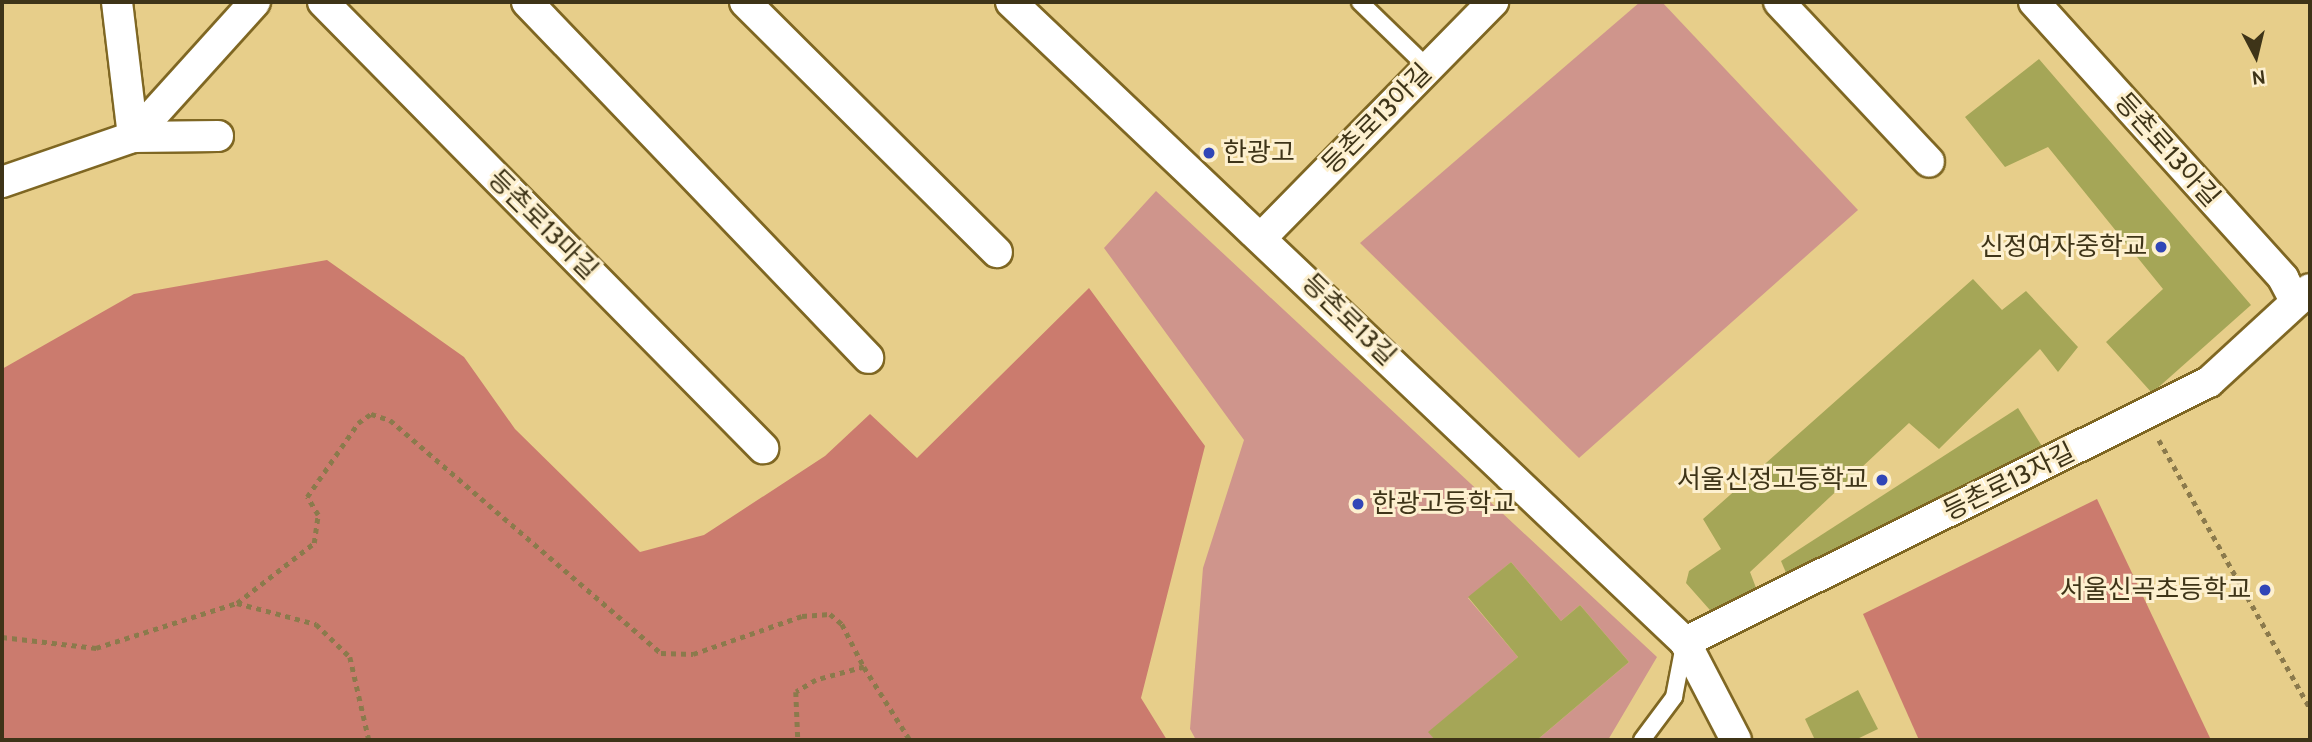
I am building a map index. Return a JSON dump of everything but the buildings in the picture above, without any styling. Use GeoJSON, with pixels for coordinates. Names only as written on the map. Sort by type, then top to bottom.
{"type":"FeatureCollection","features":[{"type":"Feature","properties":{"kind":"street"},"geometry":{"type":"LineString","coordinates":[[117,2],[134,137]]}},
{"type":"Feature","properties":{"kind":"street"},"geometry":{"type":"LineString","coordinates":[[134,137],[255,2]]}},
{"type":"Feature","properties":{"kind":"street","name":"등촌로13마길"},"geometry":{"type":"LineString","coordinates":[[323,2],[763,449]]}},
{"type":"Feature","properties":{"kind":"street"},"geometry":{"type":"LineString","coordinates":[[527,2],[868,358]]}},
{"type":"Feature","properties":{"kind":"street"},"geometry":{"type":"LineString","coordinates":[[745,2],[997,252]]}},
{"type":"Feature","properties":{"kind":"street","name":"등촌로13길"},"geometry":{"type":"LineString","coordinates":[[1011,2],[1262,237],[1685,642],[1736,740]]}},
{"type":"Feature","properties":{"kind":"street","name":"등촌로13아길"},"geometry":{"type":"LineString","coordinates":[[1262,237],[1493,2]]}},
{"type":"Feature","properties":{"kind":"street"},"geometry":{"type":"LineString","coordinates":[[1779,2],[1929,162]]}},
{"type":"Feature","properties":{"kind":"street","name":"등촌로13아길"},"geometry":{"type":"LineString","coordinates":[[2034,2],[2283,278],[2303,295]]}},
{"type":"Feature","properties":{"kind":"street"},"geometry":{"type":"LineString","coordinates":[[2,182],[134,137],[219,136]]}},
{"type":"Feature","properties":{"kind":"street","name":"등촌로13자길"},"geometry":{"type":"LineString","coordinates":[[1685,642],[2209,382],[2303,295]]}},
{"type":"Feature","properties":{"kind":"lane"},"geometry":{"type":"LineString","coordinates":[[1360,2],[1428,68]]}},
{"type":"Feature","properties":{"kind":"lane"},"geometry":{"type":"LineString","coordinates":[[1642,740],[1674,697],[1685,642]]}},
{"type":"Feature","properties":{"kind":"path"},"geometry":{"type":"LineString","coordinates":[[2,637],[96,648],[237,603],[314,544],[318,515],[307,497],[358,424],[371,414],[390,420],[661,653],[692,654],[802,616],[830,614],[842,624],[864,667],[910,740]]}},
{"type":"Feature","properties":{"kind":"path"},"geometry":{"type":"LineString","coordinates":[[2144,415],[2310,708]]}},
{"type":"Feature","properties":{"kind":"path"},"geometry":{"type":"LineString","coordinates":[[237,603],[316,624],[350,657],[369,740]]}},
{"type":"Feature","properties":{"kind":"path"},"geometry":{"type":"LineString","coordinates":[[798,740],[796,692],[816,680],[864,667]]}},
{"type":"Feature","properties":{"kind":"shaded area"},"geometry":{"type":"Polygon","coordinates":[[[1640,2],[1662,2],[1858,210],[1579,458],[1360,243],[1640,2]]]}},
{"type":"Feature","properties":{"kind":"shaded area","name":"한광고등학교"},"geometry":{"type":"Polygon","coordinates":[[[1156,191],[1657,657],[1608,740],[1537,740],[1629,662],[1580,605],[1561,621],[1511,562],[1468,598],[1518,657],[1429,732],[1435,740],[1196,740],[1190,729],[1203,568],[1244,440],[1104,248],[1156,191]]]}},
{"type":"Feature","properties":{"kind":"shaded area"},"geometry":{"type":"Polygon","coordinates":[[[327,260],[464,357],[515,429],[640,552],[704,535],[825,456],[870,414],[917,458],[1089,288],[1205,446],[1141,698],[1167,740],[2,740],[2,369],[134,294],[327,260]]]}},
{"type":"Feature","properties":{"kind":"shaded area"},"geometry":{"type":"Polygon","coordinates":[[[2097,499],[2211,740],[1919,740],[1863,614],[2097,499]]]}},
{"type":"Feature","properties":{"kind":"place","name":"한광고"},"geometry":{"type":"Point","coordinates":[1209,153]}},
{"type":"Feature","properties":{"kind":"place","name":"신정여자중학교"},"geometry":{"type":"Point","coordinates":[2161,247]}},
{"type":"Feature","properties":{"kind":"place","name":"서울신정고등학교"},"geometry":{"type":"Point","coordinates":[1882,480]}},
{"type":"Feature","properties":{"kind":"place","name":"한광고등학교"},"geometry":{"type":"Point","coordinates":[1358,504]}},
{"type":"Feature","properties":{"kind":"place","name":"서울신곡초등학교"},"geometry":{"type":"Point","coordinates":[2265,590]}}]}
